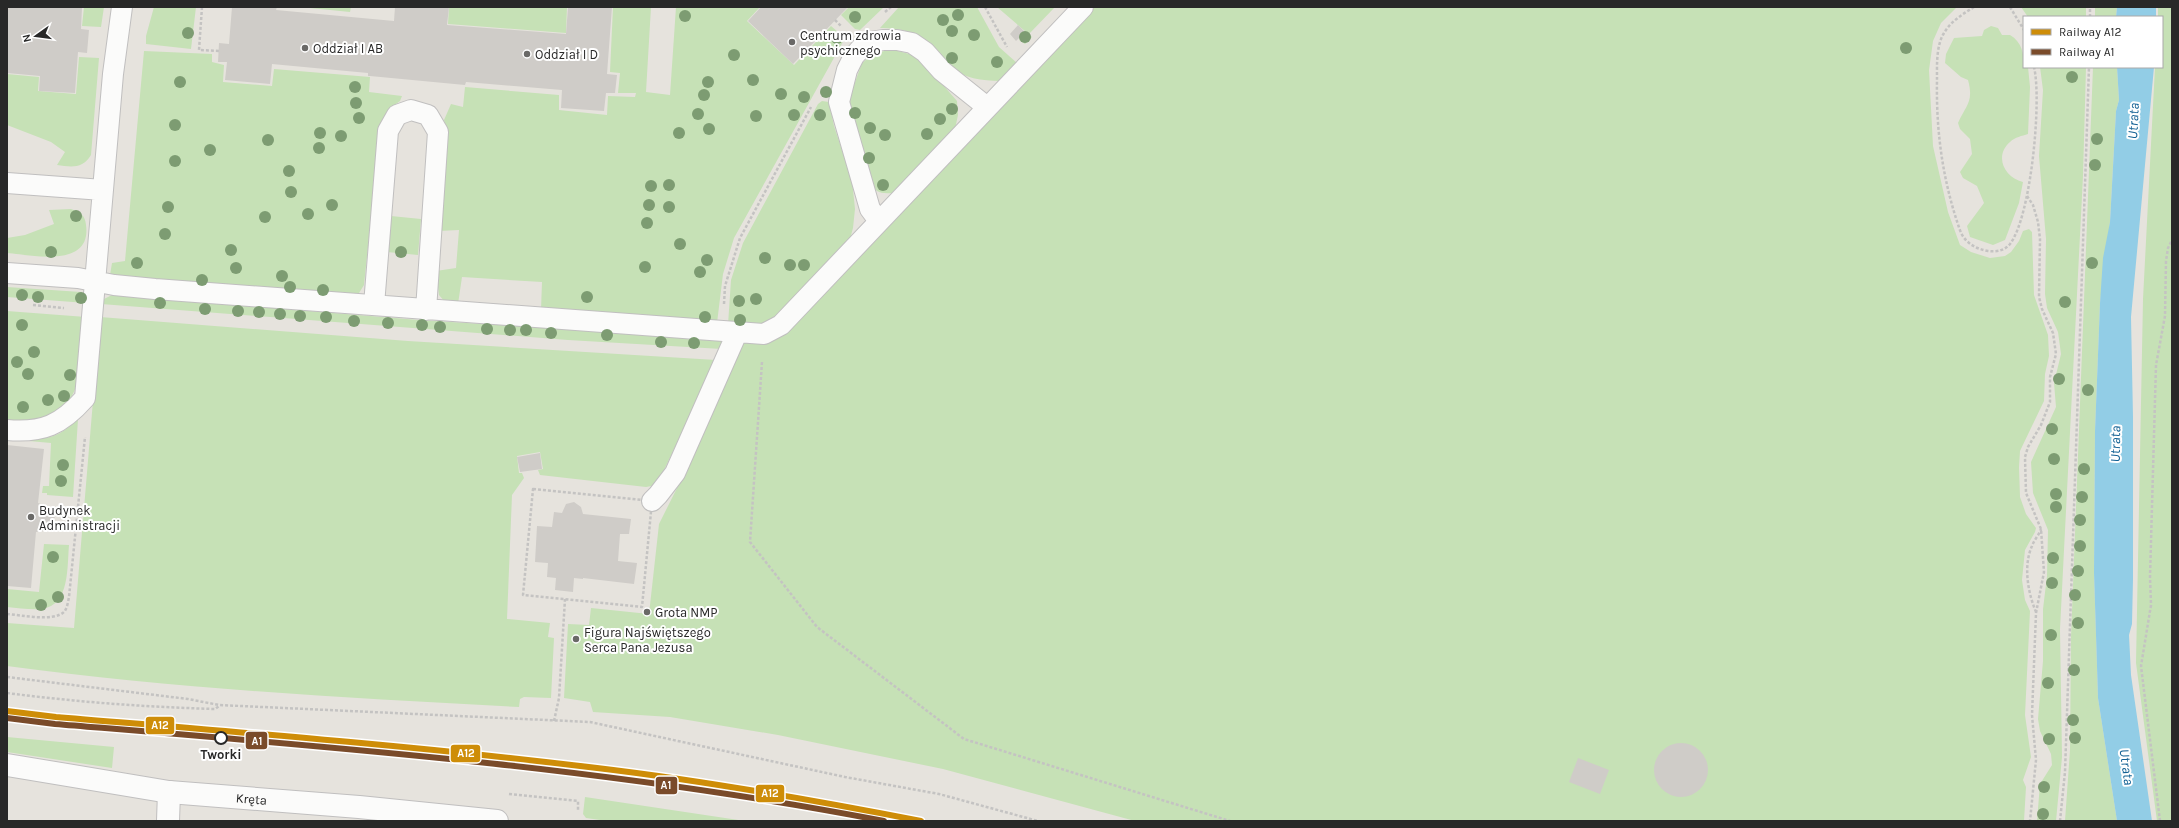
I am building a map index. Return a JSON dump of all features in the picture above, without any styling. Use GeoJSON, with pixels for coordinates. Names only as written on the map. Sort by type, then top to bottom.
{"type":"FeatureCollection","features":[{"type":"Feature","properties":{"kind":"street","name":"Kręta"},"geometry":{"type":"LineString","coordinates":[[7,765],[169,792],[359,806],[497,821]]}},
{"type":"Feature","properties":{"kind":"street"},"geometry":{"type":"LineString","coordinates":[[168,821],[169,792]]}},
{"type":"Feature","properties":{"kind":"lane"},"geometry":{"type":"LineString","coordinates":[[7,430],[35,431],[47,428],[59,422],[74,410],[85,398],[113,74],[122,7]]}},
{"type":"Feature","properties":{"kind":"lane"},"geometry":{"type":"LineString","coordinates":[[7,273],[78,278],[95,282],[155,289],[764,334],[781,325],[1083,7]]}},
{"type":"Feature","properties":{"kind":"lane"},"geometry":{"type":"LineString","coordinates":[[879,221],[870,209],[840,102],[847,70],[854,56],[862,47],[870,42],[883,40],[897,40],[912,43],[925,52],[942,71],[987,107]]}},
{"type":"Feature","properties":{"kind":"lane"},"geometry":{"type":"LineString","coordinates":[[374,305],[389,125],[397,115],[411,110],[428,114],[438,132],[426,310]]}},
{"type":"Feature","properties":{"kind":"lane"},"geometry":{"type":"LineString","coordinates":[[7,183],[103,190]]}},
{"type":"Feature","properties":{"kind":"lane"},"geometry":{"type":"LineString","coordinates":[[652,500],[658,495],[675,473],[729,332]]}},
{"type":"Feature","properties":{"kind":"path"},"geometry":{"type":"LineString","coordinates":[[202,7],[199,50],[219,51]]}},
{"type":"Feature","properties":{"kind":"path"},"geometry":{"type":"LineString","coordinates":[[880,18],[890,7]]}},
{"type":"Feature","properties":{"kind":"path"},"geometry":{"type":"LineString","coordinates":[[985,7],[1006,46],[1027,66]]}},
{"type":"Feature","properties":{"kind":"path"},"geometry":{"type":"LineString","coordinates":[[1974,7],[1960,16],[1945,32],[1937,61],[1936,118],[1941,162],[1956,218],[1964,238],[1977,248],[1987,251],[1996,252],[2004,249],[2009,244],[2015,234],[2027,196],[2031,170],[2036,104],[2034,68]]}},
{"type":"Feature","properties":{"kind":"path"},"geometry":{"type":"LineString","coordinates":[[2010,7],[2023,28]]}},
{"type":"Feature","properties":{"kind":"path"},"geometry":{"type":"LineString","coordinates":[[2060,821],[2065,764],[2089,68]]}},
{"type":"Feature","properties":{"kind":"path"},"geometry":{"type":"LineString","coordinates":[[729,332],[726,286],[740,238],[813,102]]}},
{"type":"Feature","properties":{"kind":"path"},"geometry":{"type":"LineString","coordinates":[[2027,196],[2033,206],[2038,222],[2040,239],[2039,297],[2042,309],[2053,333],[2056,354],[2050,377],[2050,402],[2025,457],[2026,493],[2041,529],[2044,572],[2036,613],[2032,715],[2036,760],[2030,821]]}},
{"type":"Feature","properties":{"kind":"path"},"geometry":{"type":"LineString","coordinates":[[2160,821],[2141,666],[2151,605],[2150,577],[2156,365],[2165,316],[2166,261],[2168,248],[2172,240]]}},
{"type":"Feature","properties":{"kind":"path"},"geometry":{"type":"LineString","coordinates":[[764,334],[750,542],[817,627],[964,739],[1230,821]]}},
{"type":"Feature","properties":{"kind":"path"},"geometry":{"type":"LineString","coordinates":[[7,614],[48,617],[58,616],[65,611],[69,597],[87,418],[85,398]]}},
{"type":"Feature","properties":{"kind":"path"},"geometry":{"type":"LineString","coordinates":[[533,488],[652,500],[642,607],[565,599],[523,595],[533,488]]}},
{"type":"Feature","properties":{"kind":"path"},"geometry":{"type":"LineString","coordinates":[[2036,613],[2029,593],[2029,566],[2032,546],[2041,529]]}},
{"type":"Feature","properties":{"kind":"path"},"geometry":{"type":"LineString","coordinates":[[554,721],[559,698],[565,599]]}},
{"type":"Feature","properties":{"kind":"path"},"geometry":{"type":"LineString","coordinates":[[7,677],[188,699],[219,705],[590,722],[845,777],[938,794],[1038,821]]}},
{"type":"Feature","properties":{"kind":"path"},"geometry":{"type":"LineString","coordinates":[[7,693],[45,698],[187,708],[215,709],[219,705]]}},
{"type":"Feature","properties":{"kind":"path"},"geometry":{"type":"LineString","coordinates":[[557,798],[578,801],[578,811]]}},
{"type":"Feature","properties":{"kind":"green space"},"geometry":{"type":"Polygon","coordinates":[[[84,7],[104,7],[101,27],[82,26],[84,7]]]}},
{"type":"Feature","properties":{"kind":"green space"},"geometry":{"type":"Polygon","coordinates":[[[154,7],[196,7],[191,49],[146,44],[146,36],[154,7]]]}},
{"type":"Feature","properties":{"kind":"green space"},"geometry":{"type":"Polygon","coordinates":[[[300,7],[351,7],[350,12],[300,7]]]}},
{"type":"Feature","properties":{"kind":"green space"},"geometry":{"type":"Polygon","coordinates":[[[449,7],[567,7],[566,33],[448,24],[449,7]]]}},
{"type":"Feature","properties":{"kind":"green space"},"geometry":{"type":"Polygon","coordinates":[[[613,7],[651,7],[646,92],[670,95],[676,7],[760,7],[747,21],[794,65],[831,26],[845,38],[734,238],[723,274],[717,323],[541,310],[542,282],[462,277],[458,304],[445,302],[439,295],[436,271],[456,268],[459,230],[438,231],[447,136],[444,120],[451,104],[463,107],[465,87],[559,95],[559,110],[607,115],[608,96],[635,97],[636,93],[618,93],[620,73],[610,72],[613,7]]]}},
{"type":"Feature","properties":{"kind":"green space"},"geometry":{"type":"Polygon","coordinates":[[[849,7],[884,7],[860,30],[855,29],[841,15],[849,7]]]}},
{"type":"Feature","properties":{"kind":"green space"},"geometry":{"type":"Polygon","coordinates":[[[899,7],[977,7],[999,47],[1017,63],[1000,81],[980,79],[961,74],[950,67],[934,48],[920,37],[907,31],[880,28],[899,7]]]}},
{"type":"Feature","properties":{"kind":"green space"},"geometry":{"type":"Polygon","coordinates":[[[997,7],[1055,7],[1029,34],[1032,37],[1025,44],[1019,40],[1026,32],[997,7]]]}},
{"type":"Feature","properties":{"kind":"green space"},"geometry":{"type":"Polygon","coordinates":[[[1095,7],[1957,7],[1941,23],[1933,41],[1929,70],[1933,146],[1948,212],[1960,245],[1971,252],[1990,258],[2005,256],[2011,252],[2019,241],[2023,231],[2029,229],[2032,232],[2034,295],[2048,335],[2049,356],[2045,374],[2044,401],[2020,451],[2019,467],[2020,497],[2026,514],[2036,528],[2025,550],[2022,580],[2025,600],[2030,611],[2025,715],[2031,757],[2023,780],[2026,787],[2024,821],[1135,821],[943,769],[778,735],[670,717],[593,712],[590,702],[564,698],[568,624],[589,625],[591,608],[649,614],[659,524],[684,474],[744,342],[798,319],[1095,7]]]}},
{"type":"Feature","properties":{"kind":"green space"},"geometry":{"type":"Polygon","coordinates":[[[2021,7],[2086,7],[2086,16],[2027,16],[2021,7]]]}},
{"type":"Feature","properties":{"kind":"green space"},"geometry":{"type":"Polygon","coordinates":[[[2095,7],[2117,7],[2116,16],[2095,16],[2095,7]]]}},
{"type":"Feature","properties":{"kind":"green space"},"geometry":{"type":"Polygon","coordinates":[[[2158,7],[2172,7],[2172,821],[2157,821],[2136,663],[2143,299],[2155,68],[2163,68],[2163,16],[2158,16],[2158,7]]]}},
{"type":"Feature","properties":{"kind":"green space"},"geometry":{"type":"Polygon","coordinates":[[[1991,26],[1998,28],[2002,35],[2010,35],[2017,41],[2023,53],[2023,68],[2028,68],[2030,87],[2028,134],[2012,140],[2005,148],[2002,159],[2006,171],[2011,176],[2023,182],[2019,203],[2005,240],[1993,245],[1970,237],[1967,226],[1984,203],[1977,186],[1963,178],[1960,172],[1972,154],[1970,139],[1960,129],[1958,123],[1970,99],[1970,87],[1968,80],[1961,77],[1945,63],[1946,54],[1954,38],[1982,36],[1984,30],[1991,26]]]}},
{"type":"Feature","properties":{"kind":"green space"},"geometry":{"type":"Polygon","coordinates":[[[144,51],[212,54],[212,62],[224,65],[223,82],[272,86],[274,69],[370,77],[369,92],[402,96],[400,101],[392,107],[387,114],[380,132],[364,285],[359,293],[354,295],[110,275],[112,263],[125,261],[144,51]]]}},
{"type":"Feature","properties":{"kind":"green space"},"geometry":{"type":"Polygon","coordinates":[[[884,51],[898,51],[913,55],[923,62],[957,101],[958,115],[955,129],[892,193],[881,193],[869,183],[848,113],[851,93],[862,63],[872,55],[884,51]]]}},
{"type":"Feature","properties":{"kind":"green space"},"geometry":{"type":"Polygon","coordinates":[[[79,57],[99,58],[91,155],[88,160],[80,165],[57,165],[65,152],[51,142],[7,125],[7,74],[39,77],[38,91],[76,94],[79,57]]]}},
{"type":"Feature","properties":{"kind":"green space"},"geometry":{"type":"Polygon","coordinates":[[[2040,68],[2086,68],[2083,176],[2060,629],[2062,757],[2056,821],[2037,821],[2040,784],[2052,765],[2051,754],[2040,731],[2038,719],[2043,661],[2043,609],[2047,576],[2048,530],[2033,493],[2031,462],[2056,407],[2054,383],[2061,354],[2058,332],[2047,308],[2045,294],[2046,239],[2039,156],[2043,90],[2040,68]]]}},
{"type":"Feature","properties":{"kind":"green space"},"geometry":{"type":"Polygon","coordinates":[[[2093,68],[2117,68],[2119,100],[2116,111],[2110,222],[2100,303],[2095,431],[2094,573],[2098,698],[2117,821],[2065,821],[2070,750],[2071,637],[2093,68]]]}},
{"type":"Feature","properties":{"kind":"green space"},"geometry":{"type":"Polygon","coordinates":[[[822,101],[829,102],[834,126],[852,180],[855,209],[850,239],[771,325],[728,325],[731,280],[743,243],[818,104],[822,101]]]}},
{"type":"Feature","properties":{"kind":"green space"},"geometry":{"type":"Polygon","coordinates":[[[71,209],[82,214],[86,225],[85,239],[80,248],[70,254],[45,257],[7,253],[7,238],[25,235],[54,224],[49,210],[71,209]]]}},
{"type":"Feature","properties":{"kind":"green space"},"geometry":{"type":"Polygon","coordinates":[[[391,216],[421,219],[418,255],[387,252],[391,216]]]}},
{"type":"Feature","properties":{"kind":"green space"},"geometry":{"type":"Polygon","coordinates":[[[7,287],[81,292],[84,295],[86,303],[7,297],[7,287]]]}},
{"type":"Feature","properties":{"kind":"green space"},"geometry":{"type":"Polygon","coordinates":[[[112,295],[419,320],[725,339],[722,349],[568,340],[101,304],[102,300],[112,295]]]}},
{"type":"Feature","properties":{"kind":"green space"},"geometry":{"type":"Polygon","coordinates":[[[7,311],[86,317],[82,363],[74,392],[66,404],[56,414],[41,420],[29,422],[7,421],[7,311]]]}},
{"type":"Feature","properties":{"kind":"green space"},"geometry":{"type":"Polygon","coordinates":[[[100,317],[408,341],[716,360],[657,485],[646,487],[540,475],[538,470],[543,469],[540,452],[517,456],[519,473],[522,473],[524,478],[512,495],[507,619],[550,623],[548,637],[554,638],[551,698],[524,697],[520,699],[519,707],[263,692],[135,681],[7,666],[7,623],[74,628],[100,317]]]}},
{"type":"Feature","properties":{"kind":"green space"},"geometry":{"type":"Polygon","coordinates":[[[78,419],[73,497],[47,495],[47,493],[42,493],[43,486],[49,486],[51,443],[7,439],[7,435],[46,438],[60,433],[78,419]]]}},
{"type":"Feature","properties":{"kind":"green space"},"geometry":{"type":"Polygon","coordinates":[[[44,544],[69,545],[65,584],[58,600],[51,606],[42,609],[7,607],[7,589],[39,592],[44,544]]]}},
{"type":"Feature","properties":{"kind":"green space"},"geometry":{"type":"Polygon","coordinates":[[[7,737],[114,747],[112,768],[7,752],[7,737]]]}},
{"type":"Feature","properties":{"kind":"green space"},"geometry":{"type":"Polygon","coordinates":[[[585,797],[745,821],[607,821],[586,818],[583,814],[585,797]]]}},
{"type":"Feature","properties":{"kind":"water"},"geometry":{"type":"Polygon","coordinates":[[[2117,7],[2156,7],[2156,16],[2116,16],[2117,7]]]}},
{"type":"Feature","properties":{"kind":"water","name":"Utrata"},"geometry":{"type":"Polygon","coordinates":[[[2117,68],[2154,68],[2131,317],[2133,417],[2133,579],[2132,624],[2129,635],[2131,675],[2152,821],[2117,821],[2098,698],[2094,573],[2095,431],[2103,258],[2110,222],[2116,111],[2119,100],[2117,68]]]}},
{"type":"Feature","properties":{"kind":"building"},"geometry":{"type":"Polygon","coordinates":[[[7,7],[82,7],[81,29],[89,30],[87,53],[78,52],[75,93],[39,91],[40,76],[7,73],[7,7]]]}},
{"type":"Feature","properties":{"kind":"building"},"geometry":{"type":"Polygon","coordinates":[[[232,7],[277,7],[276,10],[394,21],[395,7],[449,7],[447,25],[566,34],[568,7],[612,7],[607,74],[617,75],[615,93],[606,93],[604,111],[561,108],[562,90],[466,82],[465,85],[368,76],[368,73],[272,64],[270,84],[225,80],[227,62],[218,62],[219,43],[229,44],[232,7]]]}},
{"type":"Feature","properties":{"kind":"building","name":"Centrum zdrowia psychicznego"},"geometry":{"type":"Polygon","coordinates":[[[761,7],[848,7],[793,64],[748,21],[761,7]]]}},
{"type":"Feature","properties":{"kind":"building"},"geometry":{"type":"Polygon","coordinates":[[[1018,25],[1025,32],[1016,41],[1010,34],[1018,25]]]}},
{"type":"Feature","properties":{"kind":"building","name":"Budynek Administracji"},"geometry":{"type":"Polygon","coordinates":[[[7,445],[44,449],[38,503],[49,507],[55,517],[50,527],[45,531],[36,532],[31,588],[7,586],[7,445]]]}},
{"type":"Feature","properties":{"kind":"building"},"geometry":{"type":"Polygon","coordinates":[[[540,453],[542,469],[520,472],[517,457],[540,453]]]}},
{"type":"Feature","properties":{"kind":"building"},"geometry":{"type":"Polygon","coordinates":[[[574,502],[581,507],[583,514],[631,519],[629,534],[620,534],[618,561],[637,563],[634,584],[574,578],[573,592],[555,590],[556,578],[547,577],[548,563],[535,562],[537,526],[552,527],[554,512],[562,513],[566,504],[574,502]]]}},
{"type":"Feature","properties":{"kind":"building"},"geometry":{"type":"Polygon","coordinates":[[[1676,743],[1686,743],[1696,747],[1704,755],[1708,765],[1708,775],[1704,785],[1696,793],[1686,797],[1676,797],[1666,793],[1658,785],[1654,775],[1654,765],[1658,755],[1666,747],[1676,743]]]}},
{"type":"Feature","properties":{"kind":"building"},"geometry":{"type":"Polygon","coordinates":[[[1578,758],[1609,770],[1600,794],[1569,782],[1578,758]]]}},
{"type":"Feature","properties":{"kind":"rail line","name":"A12"},"geometry":{"type":"LineString","coordinates":[[7,711],[56,717],[394,746],[597,768],[759,792],[921,821]]}},
{"type":"Feature","properties":{"kind":"rail line","name":"A1"},"geometry":{"type":"LineString","coordinates":[[7,718],[55,724],[263,741],[471,761],[575,773],[678,787],[884,821]]}},
{"type":"Feature","properties":{"kind":"place","name":"Centrum zdrowia psychicznego"},"geometry":{"type":"Point","coordinates":[792,42]}},
{"type":"Feature","properties":{"kind":"place","name":"Oddział I AB"},"geometry":{"type":"Point","coordinates":[305,48]}},
{"type":"Feature","properties":{"kind":"place","name":"Oddział I D"},"geometry":{"type":"Point","coordinates":[527,54]}},
{"type":"Feature","properties":{"kind":"place","name":"Budynek Administracji"},"geometry":{"type":"Point","coordinates":[31,517]}},
{"type":"Feature","properties":{"kind":"place","name":"Grota NMP"},"geometry":{"type":"Point","coordinates":[647,612]}},
{"type":"Feature","properties":{"kind":"place","name":"Figura Najświętszego Serca Pana Jezusa"},"geometry":{"type":"Point","coordinates":[576,639]}},
{"type":"Feature","properties":{"kind":"place","name":"Tworki"},"geometry":{"type":"Point","coordinates":[221,738]}}]}
